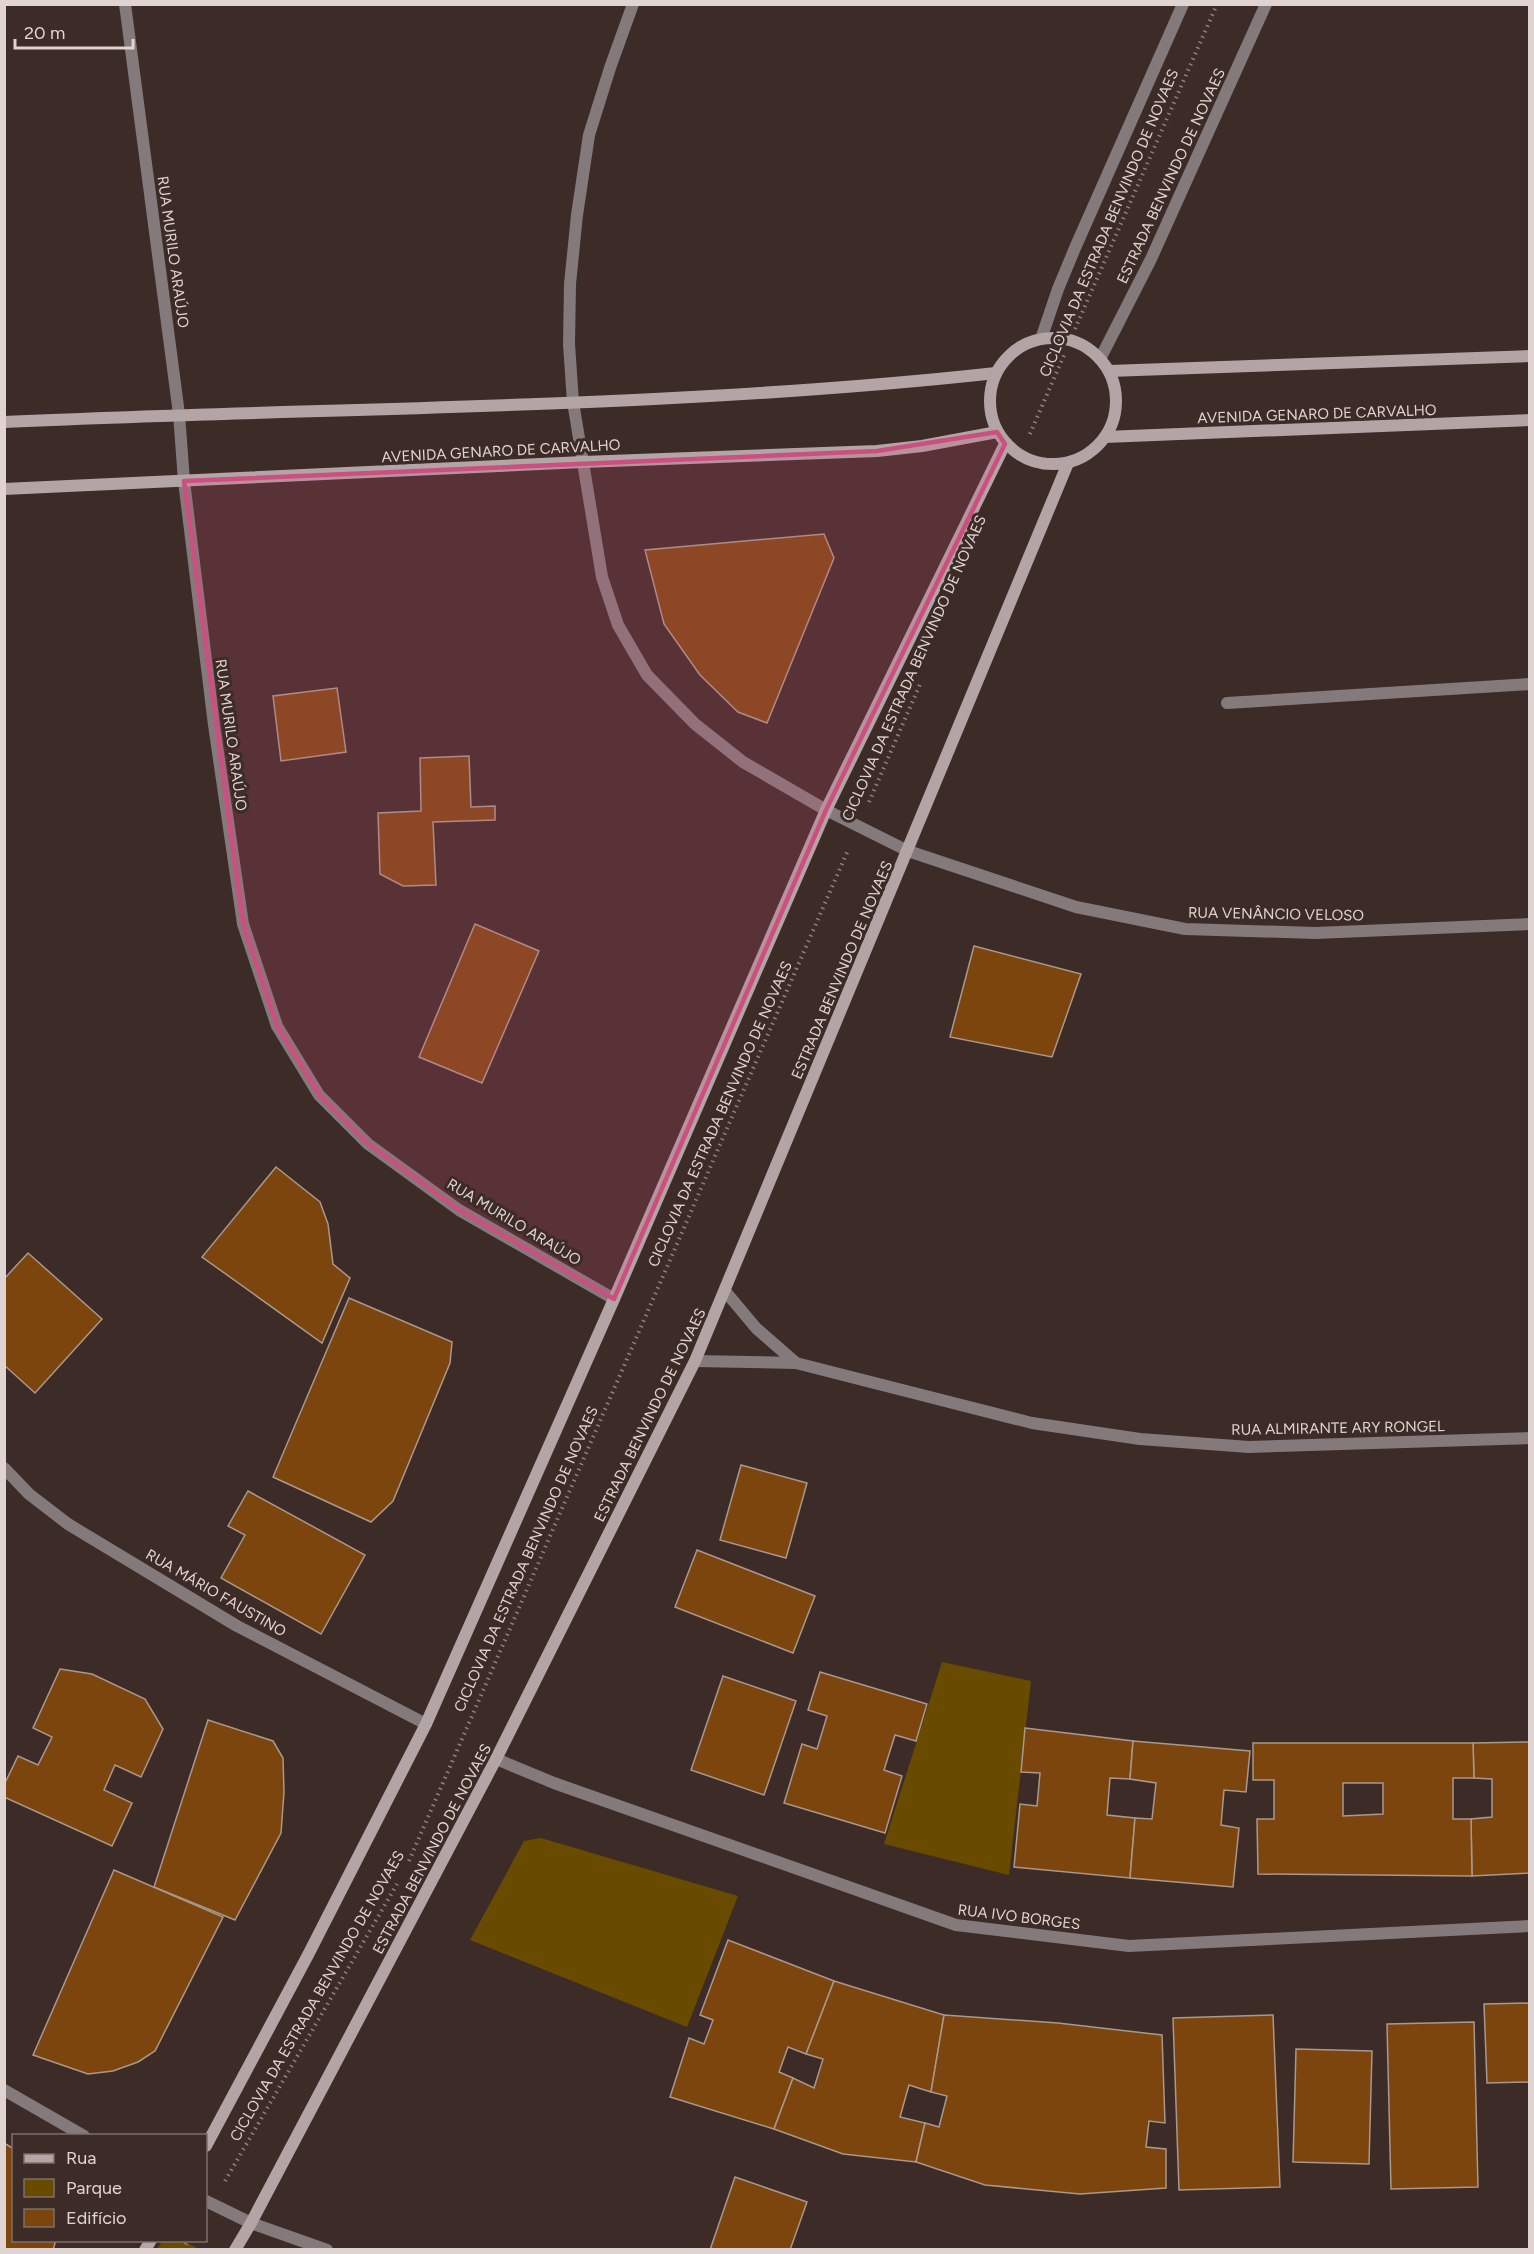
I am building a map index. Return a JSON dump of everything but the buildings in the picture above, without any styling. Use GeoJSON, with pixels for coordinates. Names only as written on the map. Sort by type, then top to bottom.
{"type":"FeatureCollection","features":[{"type":"Feature","properties":{"kind":"street","name":"RUA MURILO ARAÚJO"},"geometry":{"type":"LineString","coordinates":[[125,4],[179,414],[184,481],[214,724],[243,924],[277,1026],[319,1095],[368,1144],[459,1210],[614,1299]]}},
{"type":"Feature","properties":{"kind":"street","name":"RUA VENÂNCIO VELOSO"},"geometry":{"type":"LineString","coordinates":[[633,4],[589,135],[577,215],[570,284],[569,332],[573,402],[602,577],[618,625],[647,675],[695,724],[743,762],[826,810],[908,850],[1076,907],[1185,929],[1315,933],[1530,924]]}},
{"type":"Feature","properties":{"kind":"street"},"geometry":{"type":"LineString","coordinates":[[1041,339],[1075,248],[1183,4]]}},
{"type":"Feature","properties":{"kind":"street","name":"ESTRADA BENVINDO DE NOVAES"},"geometry":{"type":"LineString","coordinates":[[1100,359],[1151,259],[1266,4]]}},
{"type":"Feature","properties":{"kind":"street"},"geometry":{"type":"LineString","coordinates":[[1056,338],[1070,341],[1087,348],[1109,371],[1116,393],[1114,416],[1105,437],[1089,453],[1068,463],[1052,465],[1035,462],[1021,456],[1005,444],[997,432],[989,403],[990,387],[1007,357],[1023,346],[1041,339],[1056,338]]}},
{"type":"Feature","properties":{"kind":"street"},"geometry":{"type":"LineString","coordinates":[[1109,371],[1530,356]]}},
{"type":"Feature","properties":{"kind":"street"},"geometry":{"type":"LineString","coordinates":[[4,422],[796,392],[996,373]]}},
{"type":"Feature","properties":{"kind":"street","name":"AVENIDA GENARO DE CARVALHO"},"geometry":{"type":"LineString","coordinates":[[1105,437],[1530,420]]}},
{"type":"Feature","properties":{"kind":"street","name":"AVENIDA GENARO DE CARVALHO"},"geometry":{"type":"LineString","coordinates":[[4,489],[877,451],[922,446],[997,432]]}},
{"type":"Feature","properties":{"kind":"street"},"geometry":{"type":"LineString","coordinates":[[207,2144],[308,1955],[426,1724],[614,1299],[826,810],[1005,444]]}},
{"type":"Feature","properties":{"kind":"street","name":"ESTRADA BENVINDO DE NOVAES"},"geometry":{"type":"LineString","coordinates":[[235,2250],[496,1759],[695,1362],[1068,463]]}},
{"type":"Feature","properties":{"kind":"street"},"geometry":{"type":"LineString","coordinates":[[1227,703],[1530,684]]}},
{"type":"Feature","properties":{"kind":"street","name":"RUA ALMIRANTE ARY RONGEL"},"geometry":{"type":"LineString","coordinates":[[725,1291],[756,1328],[796,1363]]}},
{"type":"Feature","properties":{"kind":"street","name":"RUA ALMIRANTE ARY RONGEL"},"geometry":{"type":"LineString","coordinates":[[695,1362],[796,1363],[1032,1423],[1140,1439],[1249,1447],[1530,1438]]}},
{"type":"Feature","properties":{"kind":"street","name":"RUA MÁRIO FAUSTINO"},"geometry":{"type":"LineString","coordinates":[[4,1468],[29,1494],[68,1524],[237,1626],[426,1724]]}},
{"type":"Feature","properties":{"kind":"street","name":"RUA IVO BORGES"},"geometry":{"type":"LineString","coordinates":[[496,1759],[554,1783],[956,1925],[1129,1946],[1530,1926]]}},
{"type":"Feature","properties":{"kind":"street"},"geometry":{"type":"LineString","coordinates":[[4,2090],[81,2134]]}},
{"type":"Feature","properties":{"kind":"street"},"geometry":{"type":"LineString","coordinates":[[208,2203],[251,2223],[327,2250]]}},
{"type":"Feature","properties":{"kind":"path","name":"CICLOVIA DA ESTRADA BENVINDO DE NOVAES"},"geometry":{"type":"LineString","coordinates":[[1021,456],[1217,4]]}},
{"type":"Feature","properties":{"kind":"path","name":"CICLOVIA DA ESTRADA BENVINDO DE NOVAES"},"geometry":{"type":"LineString","coordinates":[[406,1867],[925,674]]}},
{"type":"Feature","properties":{"kind":"path","name":"CICLOVIA DA ESTRADA BENVINDO DE NOVAES"},"geometry":{"type":"LineString","coordinates":[[208,2203],[401,1877]]}},
{"type":"Feature","properties":{"kind":"highlighted area"},"geometry":{"type":"Polygon","coordinates":[[[997,432],[1005,444],[826,810],[614,1299],[459,1210],[368,1144],[319,1095],[277,1026],[243,924],[184,481],[877,451],[997,432]]]}},
{"type":"Feature","properties":{"kind":"green space"},"geometry":{"type":"Polygon","coordinates":[[[942,1662],[1031,1681],[1009,1875],[884,1844],[942,1662]]]}},
{"type":"Feature","properties":{"kind":"green space"},"geometry":{"type":"Polygon","coordinates":[[[541,1838],[738,1896],[687,2027],[470,1940],[524,1841],[541,1838]]]}},
{"type":"Feature","properties":{"kind":"green space"},"geometry":{"type":"Polygon","coordinates":[[[162,2242],[186,2242],[199,2249],[157,2249],[162,2242]]]}}]}
